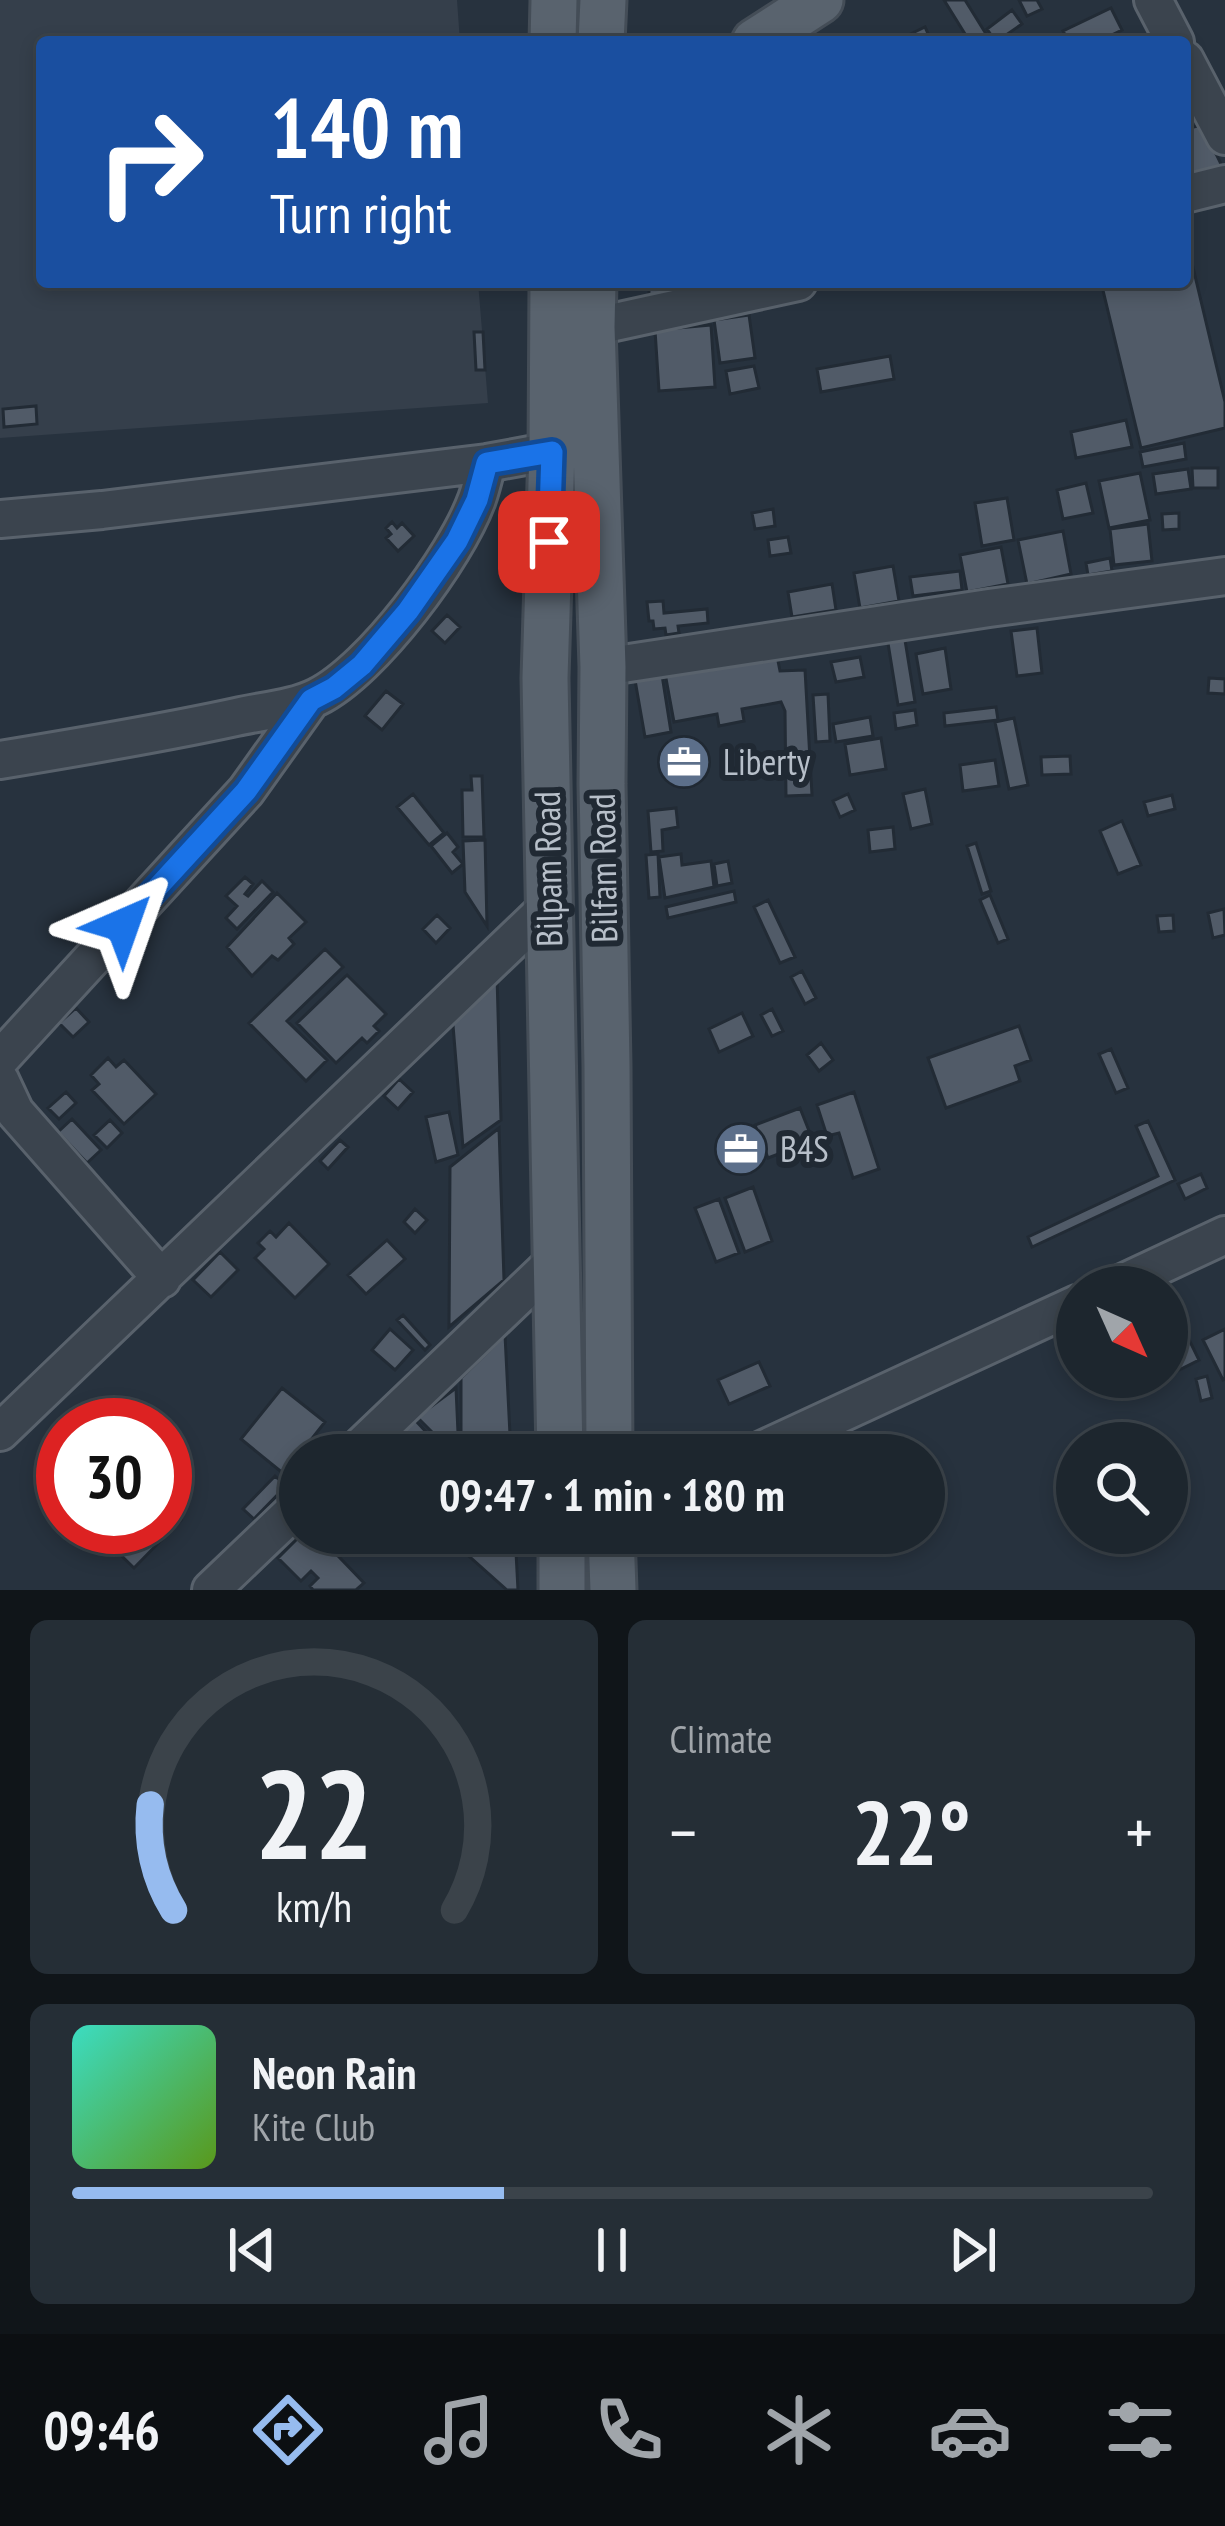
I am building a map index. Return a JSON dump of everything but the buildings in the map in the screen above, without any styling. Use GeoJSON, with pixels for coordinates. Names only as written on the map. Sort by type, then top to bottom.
{"type":"FeatureCollection","features":[{"type":"Feature","properties":{"kind":"main road"},"geometry":{"type":"LineString","coordinates":[[553,36],[554,0]]}},
{"type":"Feature","properties":{"kind":"main road"},"geometry":{"type":"LineString","coordinates":[[601,36],[603,0]]}},
{"type":"Feature","properties":{"kind":"main road"},"geometry":{"type":"LineString","coordinates":[[763,36],[820,0]]}},
{"type":"Feature","properties":{"kind":"main road","name":"Bilpam Road"},"geometry":{"type":"LineString","coordinates":[[553,288],[545,679],[560,1434]]}},
{"type":"Feature","properties":{"kind":"main road","name":"Bilfam Road"},"geometry":{"type":"LineString","coordinates":[[593,288],[603,667],[609,1434]]}},
{"type":"Feature","properties":{"kind":"main road"},"geometry":{"type":"LineString","coordinates":[[562,1554],[562,1589]]}},
{"type":"Feature","properties":{"kind":"main road"},"geometry":{"type":"LineString","coordinates":[[612,1554],[613,1590]]}},
{"type":"Feature","properties":{"kind":"street"},"geometry":{"type":"LineString","coordinates":[[1153,0],[1172,36]]}},
{"type":"Feature","properties":{"kind":"street"},"geometry":{"type":"LineString","coordinates":[[1191,72],[1225,136]]}},
{"type":"Feature","properties":{"kind":"street"},"geometry":{"type":"LineString","coordinates":[[1191,192],[1225,184]]}},
{"type":"Feature","properties":{"kind":"street"},"geometry":{"type":"LineString","coordinates":[[592,327],[771,288]]}},
{"type":"Feature","properties":{"kind":"street"},"geometry":{"type":"LineString","coordinates":[[0,519],[552,452]]}},
{"type":"Feature","properties":{"kind":"street"},"geometry":{"type":"LineString","coordinates":[[0,760],[181,729],[311,700],[334,688],[362,665],[408,611],[457,541],[477,500],[487,463]]}},
{"type":"Feature","properties":{"kind":"street"},"geometry":{"type":"LineString","coordinates":[[603,667],[1225,576]]}},
{"type":"Feature","properties":{"kind":"street"},"geometry":{"type":"LineString","coordinates":[[0,1059],[246,791],[311,700]]}},
{"type":"Feature","properties":{"kind":"street"},"geometry":{"type":"LineString","coordinates":[[0,1432],[548,907]]}},
{"type":"Feature","properties":{"kind":"street"},"geometry":{"type":"LineString","coordinates":[[0,1080],[15,1112],[162,1279]]}},
{"type":"Feature","properties":{"kind":"street"},"geometry":{"type":"LineString","coordinates":[[1158,1266],[1225,1234]]}},
{"type":"Feature","properties":{"kind":"street"},"geometry":{"type":"LineString","coordinates":[[374,1434],[556,1259]]}},
{"type":"Feature","properties":{"kind":"street"},"geometry":{"type":"LineString","coordinates":[[796,1434],[1056,1314]]}},
{"type":"Feature","properties":{"kind":"street"},"geometry":{"type":"LineString","coordinates":[[211,1590],[279,1525]]}},
{"type":"Feature","properties":{"kind":"shaded area"},"geometry":{"type":"Polygon","coordinates":[[[0,0],[457,0],[460,36],[36,36],[36,288],[478,288],[488,403],[0,438],[0,0]]]}},
{"type":"Feature","properties":{"kind":"place","name":"Liberty"},"geometry":{"type":"Point","coordinates":[684,762]}},
{"type":"Feature","properties":{"kind":"place","name":"B4S"},"geometry":{"type":"Point","coordinates":[741,1149]}},
{"type":"Feature","properties":{"kind":"route"},"geometry":{"type":"LineString","coordinates":[[123,925],[246,791],[311,700],[362,665],[408,611],[457,541],[477,500],[487,463],[552,452],[549,542]]}}]}
